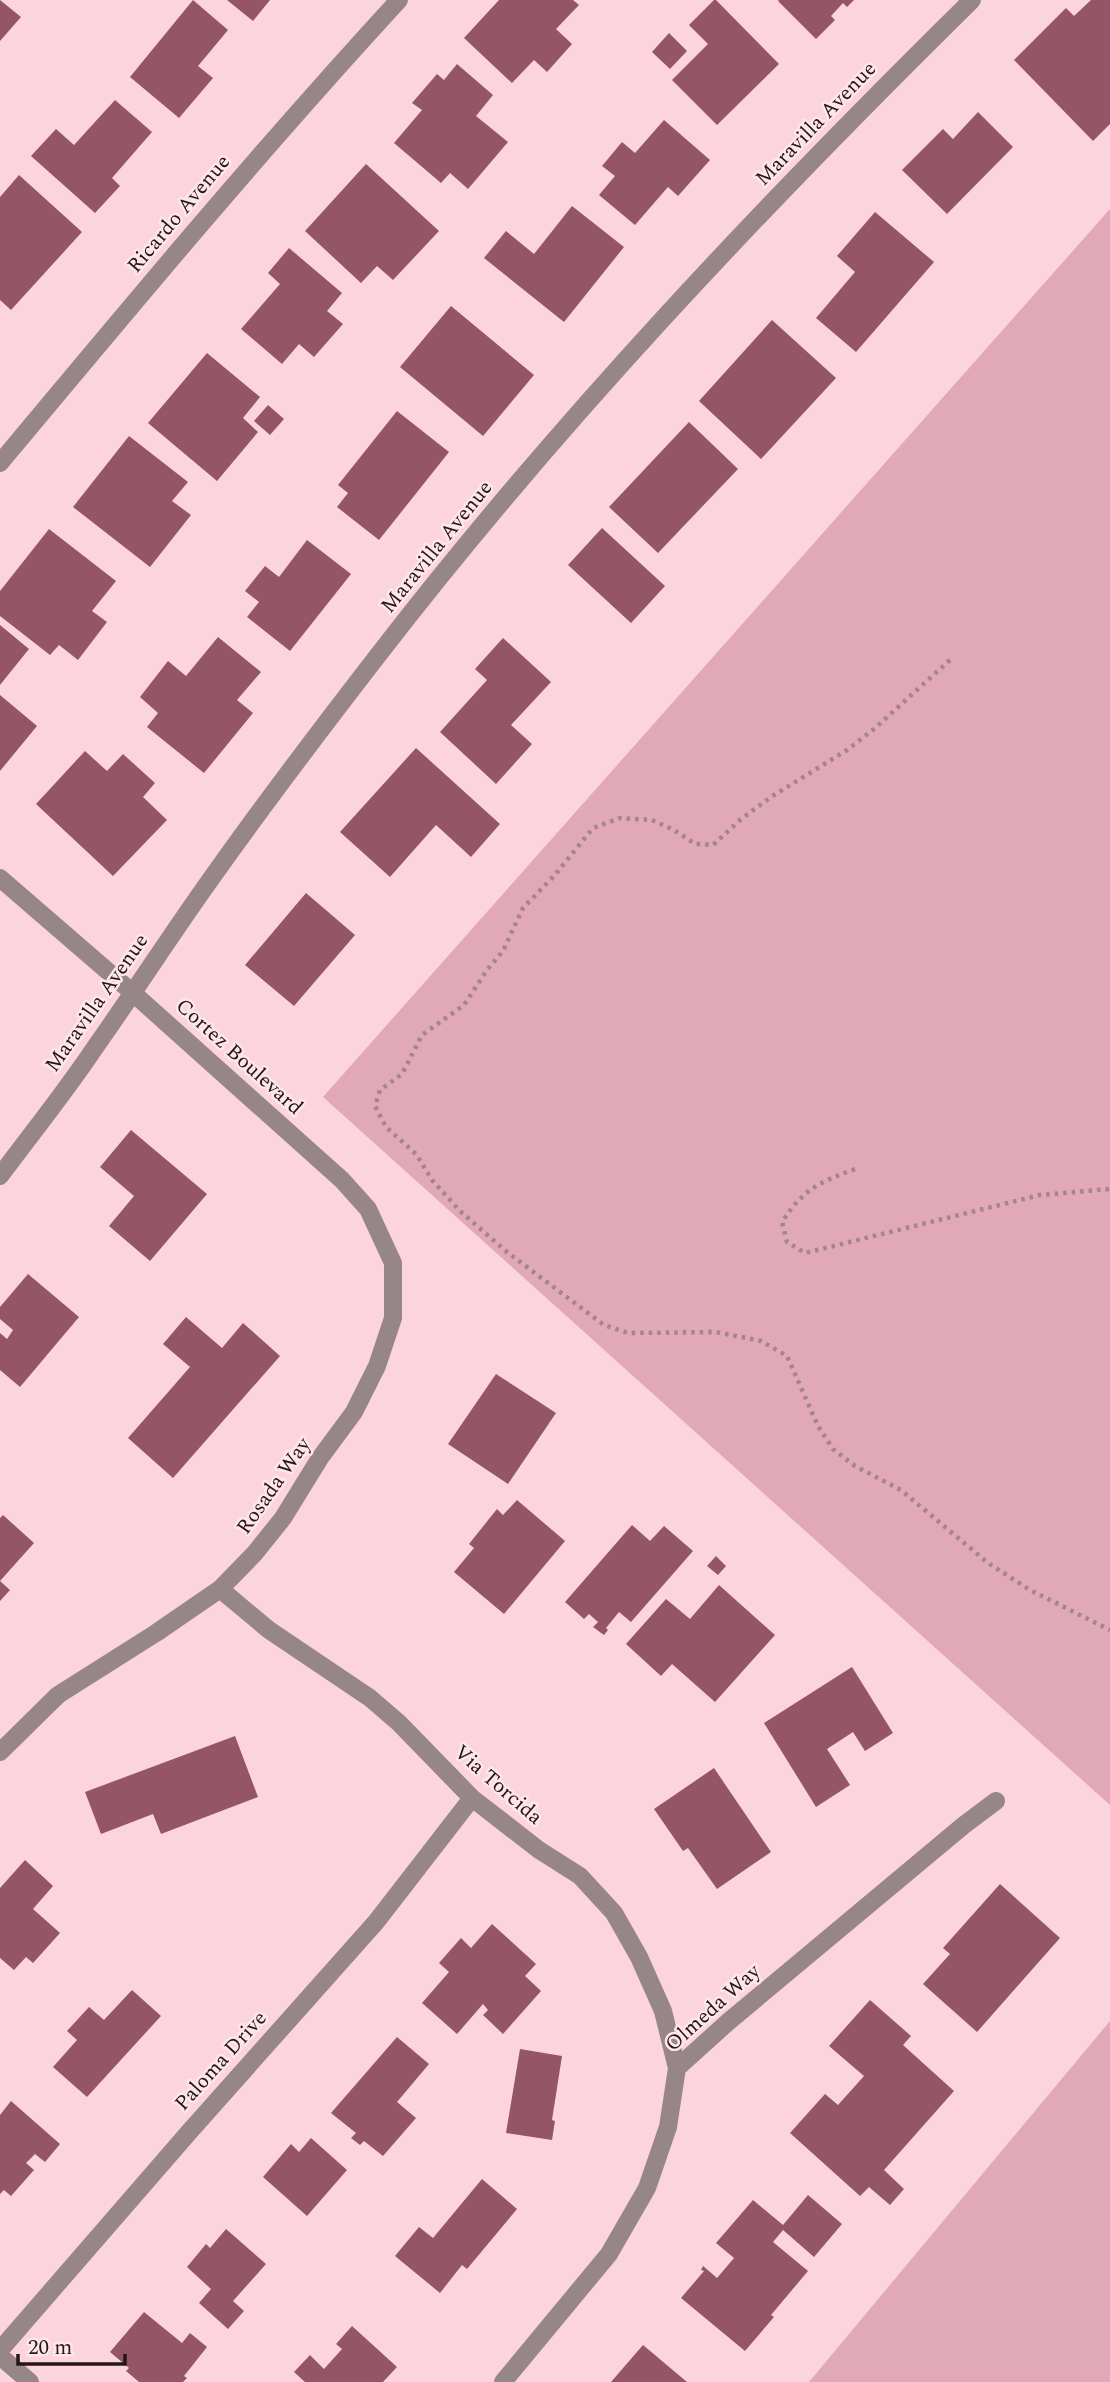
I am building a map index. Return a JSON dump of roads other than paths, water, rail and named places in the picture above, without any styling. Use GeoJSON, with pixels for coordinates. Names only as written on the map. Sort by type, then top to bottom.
{"type":"FeatureCollection","features":[{"type":"Feature","properties":{"kind":"street","name":"Ricardo Avenue"},"geometry":{"type":"LineString","coordinates":[[0,463],[190,235],[399,0]]}},
{"type":"Feature","properties":{"kind":"street","name":"Maravilla Avenue"},"geometry":{"type":"LineString","coordinates":[[0,1176],[94,1049],[216,871],[300,757],[382,650],[540,457],[654,329],[830,140],[972,0]]}},
{"type":"Feature","properties":{"kind":"street","name":"Cortez Boulevard"},"geometry":{"type":"LineString","coordinates":[[0,878],[342,1180],[368,1209],[393,1263],[393,1304]]}},
{"type":"Feature","properties":{"kind":"street","name":"Rosada Way"},"geometry":{"type":"LineString","coordinates":[[0,1752],[58,1695],[220,1589],[255,1553],[283,1518],[320,1458],[354,1412],[377,1366],[393,1318],[393,1304]]}},
{"type":"Feature","properties":{"kind":"street","name":"Via Torcida"},"geometry":{"type":"LineString","coordinates":[[220,1589],[269,1630],[370,1698],[399,1723],[471,1798],[539,1850],[580,1876],[614,1913],[639,1957],[663,2011],[677,2068]]}},
{"type":"Feature","properties":{"kind":"street","name":"Paloma Drive"},"geometry":{"type":"LineString","coordinates":[[0,2350],[376,1922],[471,1798]]}},
{"type":"Feature","properties":{"kind":"street","name":"Olmeda Way"},"geometry":{"type":"LineString","coordinates":[[503,2382],[609,2254],[647,2188],[668,2127],[677,2068],[964,1825],[996,1801]]}},
{"type":"Feature","properties":{"kind":"street"},"geometry":{"type":"LineString","coordinates":[[0,2356],[30,2382]]}}]}
